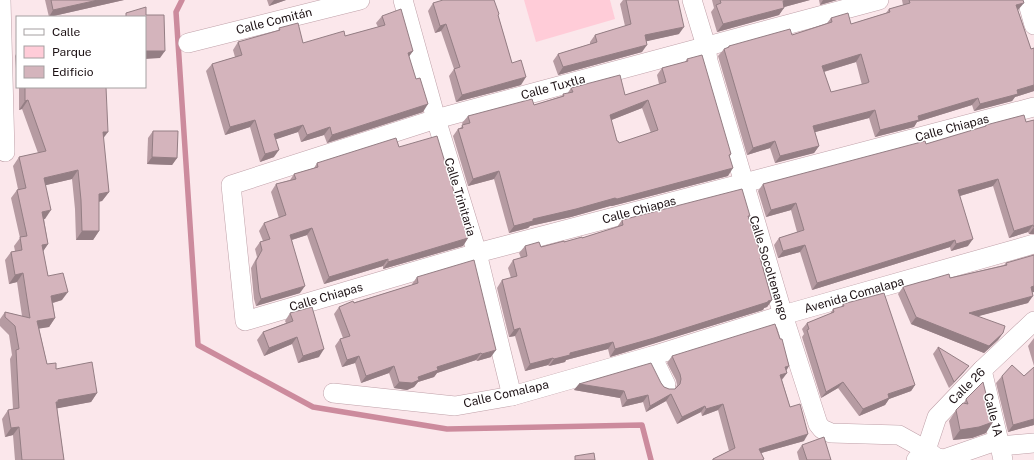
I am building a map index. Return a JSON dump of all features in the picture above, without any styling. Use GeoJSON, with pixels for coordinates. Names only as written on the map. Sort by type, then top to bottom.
{"type":"FeatureCollection","features":[{"type":"Feature","properties":{"kind":"street"},"geometry":{"type":"LineString","coordinates":[[1,0],[5,152]]}},
{"type":"Feature","properties":{"kind":"street","name":"Calle Comitán"},"geometry":{"type":"LineString","coordinates":[[188,43],[360,0]]}},
{"type":"Feature","properties":{"kind":"street","name":"Calle Trinitaria"},"geometry":{"type":"LineString","coordinates":[[403,0],[436,119],[477,253],[512,396]]}},
{"type":"Feature","properties":{"kind":"street","name":"Calle Socoltenango"},"geometry":{"type":"LineString","coordinates":[[692,0],[706,46],[708,61],[783,315],[818,424],[822,429],[831,433],[899,435],[921,455],[944,459],[992,442],[1001,453],[1034,443]]}},
{"type":"Feature","properties":{"kind":"street","name":"Calle Tuxtla"},"geometry":{"type":"LineString","coordinates":[[245,321],[231,185],[436,119],[879,0]]}},
{"type":"Feature","properties":{"kind":"street"},"geometry":{"type":"LineString","coordinates":[[1027,0],[1034,25]]}},
{"type":"Feature","properties":{"kind":"street","name":"Calle Chiapas"},"geometry":{"type":"LineString","coordinates":[[245,321],[477,253],[1034,107]]}},
{"type":"Feature","properties":{"kind":"street","name":"Avenida Comalapa"},"geometry":{"type":"LineString","coordinates":[[652,356],[783,315],[1034,244]]}},
{"type":"Feature","properties":{"kind":"street","name":"Calle 26"},"geometry":{"type":"LineString","coordinates":[[921,455],[937,417],[982,370],[1034,321]]}},
{"type":"Feature","properties":{"kind":"street"},"geometry":{"type":"LineString","coordinates":[[652,356],[666,386]]}},
{"type":"Feature","properties":{"kind":"street","name":"Calle Comalapa"},"geometry":{"type":"LineString","coordinates":[[333,393],[455,406],[512,396],[652,356]]}},
{"type":"Feature","properties":{"kind":"street","name":"Calle 1A"},"geometry":{"type":"LineString","coordinates":[[982,370],[1001,453]]}},
{"type":"Feature","properties":{"kind":"green space"},"geometry":{"type":"Polygon","coordinates":[[[524,0],[610,0],[615,19],[536,42],[524,0]]]}},
{"type":"Feature","properties":{"kind":"building"},"geometry":{"type":"Polygon","coordinates":[[[51,0],[98,0],[53,10],[51,0]]]}},
{"type":"Feature","properties":{"kind":"building"},"geometry":{"type":"Polygon","coordinates":[[[443,0],[494,0],[512,63],[521,60],[526,77],[462,95],[454,69],[460,67],[446,24],[440,26],[433,3],[443,0]]]}},
{"type":"Feature","properties":{"kind":"building"},"geometry":{"type":"Polygon","coordinates":[[[626,0],[678,0],[684,27],[645,35],[647,45],[563,67],[558,54],[597,42],[595,35],[631,24],[626,0]]]}},
{"type":"Feature","properties":{"kind":"building"},"geometry":{"type":"Polygon","coordinates":[[[720,0],[787,0],[783,1],[784,8],[723,24],[716,5],[721,3],[720,0]]]}},
{"type":"Feature","properties":{"kind":"building"},"geometry":{"type":"Polygon","coordinates":[[[909,0],[1023,0],[1024,3],[1016,5],[1031,49],[1034,48],[1034,85],[1017,90],[1018,94],[980,104],[978,98],[918,116],[919,120],[880,130],[875,110],[813,126],[819,146],[780,156],[775,141],[753,148],[724,49],[729,46],[790,29],[792,35],[832,22],[831,18],[848,13],[851,24],[890,12],[889,9],[910,3],[909,0]],[[861,54],[822,66],[831,92],[869,82],[861,54]]]}},
{"type":"Feature","properties":{"kind":"building"},"geometry":{"type":"Polygon","coordinates":[[[146,7],[146,15],[164,15],[165,51],[146,51],[146,16],[126,16],[126,13],[146,7]]]}},
{"type":"Feature","properties":{"kind":"building"},"geometry":{"type":"Polygon","coordinates":[[[401,9],[413,51],[408,53],[416,79],[420,78],[428,104],[332,135],[330,127],[307,135],[303,125],[274,134],[279,150],[265,154],[255,120],[230,127],[212,64],[242,55],[238,42],[280,30],[279,28],[298,23],[303,43],[344,31],[345,36],[385,25],[382,16],[401,9]]]}},
{"type":"Feature","properties":{"kind":"building"},"geometry":{"type":"Polygon","coordinates":[[[702,55],[731,154],[729,155],[733,168],[617,199],[615,198],[533,219],[533,221],[514,226],[499,171],[473,179],[458,129],[463,128],[462,125],[470,123],[468,116],[532,99],[534,105],[564,96],[563,94],[573,92],[571,88],[620,75],[625,95],[666,82],[662,68],[688,61],[687,59],[702,55]],[[648,100],[610,115],[617,141],[619,143],[658,130],[648,100]]]}},
{"type":"Feature","properties":{"kind":"building"},"geometry":{"type":"Polygon","coordinates":[[[25,88],[106,88],[108,132],[103,132],[109,192],[99,194],[99,231],[82,231],[78,170],[44,178],[51,210],[42,212],[48,244],[42,245],[48,276],[63,273],[68,292],[51,296],[55,318],[37,321],[47,364],[56,363],[56,369],[92,362],[97,393],[58,400],[58,402],[56,402],[64,460],[22,460],[19,427],[11,428],[8,410],[19,408],[16,350],[19,349],[15,326],[5,317],[5,312],[30,318],[23,273],[15,275],[11,252],[22,250],[20,237],[27,236],[17,190],[26,188],[19,157],[46,151],[28,100],[25,101],[25,88]]]}},
{"type":"Feature","properties":{"kind":"building"},"geometry":{"type":"Polygon","coordinates":[[[1024,115],[1026,122],[1034,120],[1034,227],[1033,225],[1014,231],[998,179],[958,190],[973,239],[956,244],[955,240],[817,283],[805,245],[783,251],[779,238],[804,230],[796,203],[771,210],[763,184],[925,141],[926,144],[1024,115]]]}},
{"type":"Feature","properties":{"kind":"building"},"geometry":{"type":"Polygon","coordinates":[[[153,131],[178,131],[177,158],[152,157],[153,131]]]}},
{"type":"Feature","properties":{"kind":"building"},"geometry":{"type":"Polygon","coordinates":[[[437,136],[468,238],[388,262],[388,259],[329,277],[312,228],[290,235],[305,286],[261,299],[256,261],[262,250],[260,242],[270,239],[264,223],[286,215],[276,184],[296,179],[294,174],[318,167],[317,163],[396,138],[399,147],[437,136]]]}},
{"type":"Feature","properties":{"kind":"building"},"geometry":{"type":"Polygon","coordinates":[[[742,189],[750,216],[748,216],[762,257],[760,258],[772,300],[615,349],[613,342],[570,353],[570,355],[530,364],[520,328],[514,330],[502,280],[517,276],[513,260],[527,256],[525,246],[539,242],[541,247],[582,238],[623,225],[622,220],[742,189]]]}},
{"type":"Feature","properties":{"kind":"building"},"geometry":{"type":"Polygon","coordinates":[[[1034,255],[1034,286],[1031,287],[1033,296],[969,313],[1005,326],[1003,333],[989,346],[916,317],[903,287],[949,274],[950,278],[1007,265],[1006,263],[1034,255]]]}},
{"type":"Feature","properties":{"kind":"building"},"geometry":{"type":"Polygon","coordinates":[[[474,260],[496,350],[481,353],[437,367],[438,370],[418,377],[419,380],[412,383],[399,382],[394,366],[366,376],[359,356],[347,360],[340,339],[350,336],[339,307],[353,301],[354,303],[418,283],[417,277],[474,260]]]}},
{"type":"Feature","properties":{"kind":"building"},"geometry":{"type":"Polygon","coordinates":[[[884,293],[915,385],[888,394],[889,398],[863,409],[843,382],[826,392],[807,330],[809,329],[807,323],[834,312],[833,309],[844,306],[843,304],[884,293]]]}},
{"type":"Feature","properties":{"kind":"building"},"geometry":{"type":"Polygon","coordinates":[[[312,307],[324,349],[303,356],[297,337],[269,348],[263,332],[293,321],[290,313],[312,307]]]}},
{"type":"Feature","properties":{"kind":"building"},"geometry":{"type":"Polygon","coordinates":[[[775,324],[780,339],[782,339],[789,366],[785,367],[787,373],[780,375],[790,407],[800,404],[808,434],[759,449],[764,459],[762,460],[713,460],[735,448],[723,404],[706,409],[705,406],[682,417],[671,394],[650,406],[648,395],[627,400],[624,391],[579,384],[651,363],[664,387],[675,389],[680,384],[681,379],[672,356],[775,324]]]}},
{"type":"Feature","properties":{"kind":"building"},"geometry":{"type":"Polygon","coordinates":[[[938,347],[969,366],[954,382],[938,347]]]}},
{"type":"Feature","properties":{"kind":"building"},"geometry":{"type":"Polygon","coordinates":[[[1012,365],[1024,376],[1034,367],[1034,419],[1013,425],[1002,376],[1012,365]]]}},
{"type":"Feature","properties":{"kind":"building"},"geometry":{"type":"Polygon","coordinates":[[[983,382],[993,422],[979,427],[960,430],[956,410],[963,403],[968,404],[966,399],[983,382]]]}},
{"type":"Feature","properties":{"kind":"building"},"geometry":{"type":"Polygon","coordinates":[[[824,437],[831,460],[807,460],[802,445],[824,437]]]}},
{"type":"Feature","properties":{"kind":"building"},"geometry":{"type":"Polygon","coordinates":[[[594,453],[595,460],[575,460],[575,456],[594,453]]]}},
{"type":"Feature","properties":{"kind":"waterway"},"geometry":{"type":"LineString","coordinates":[[182,0],[176,12],[198,345],[313,407],[447,429],[642,425],[651,460]]}}]}
